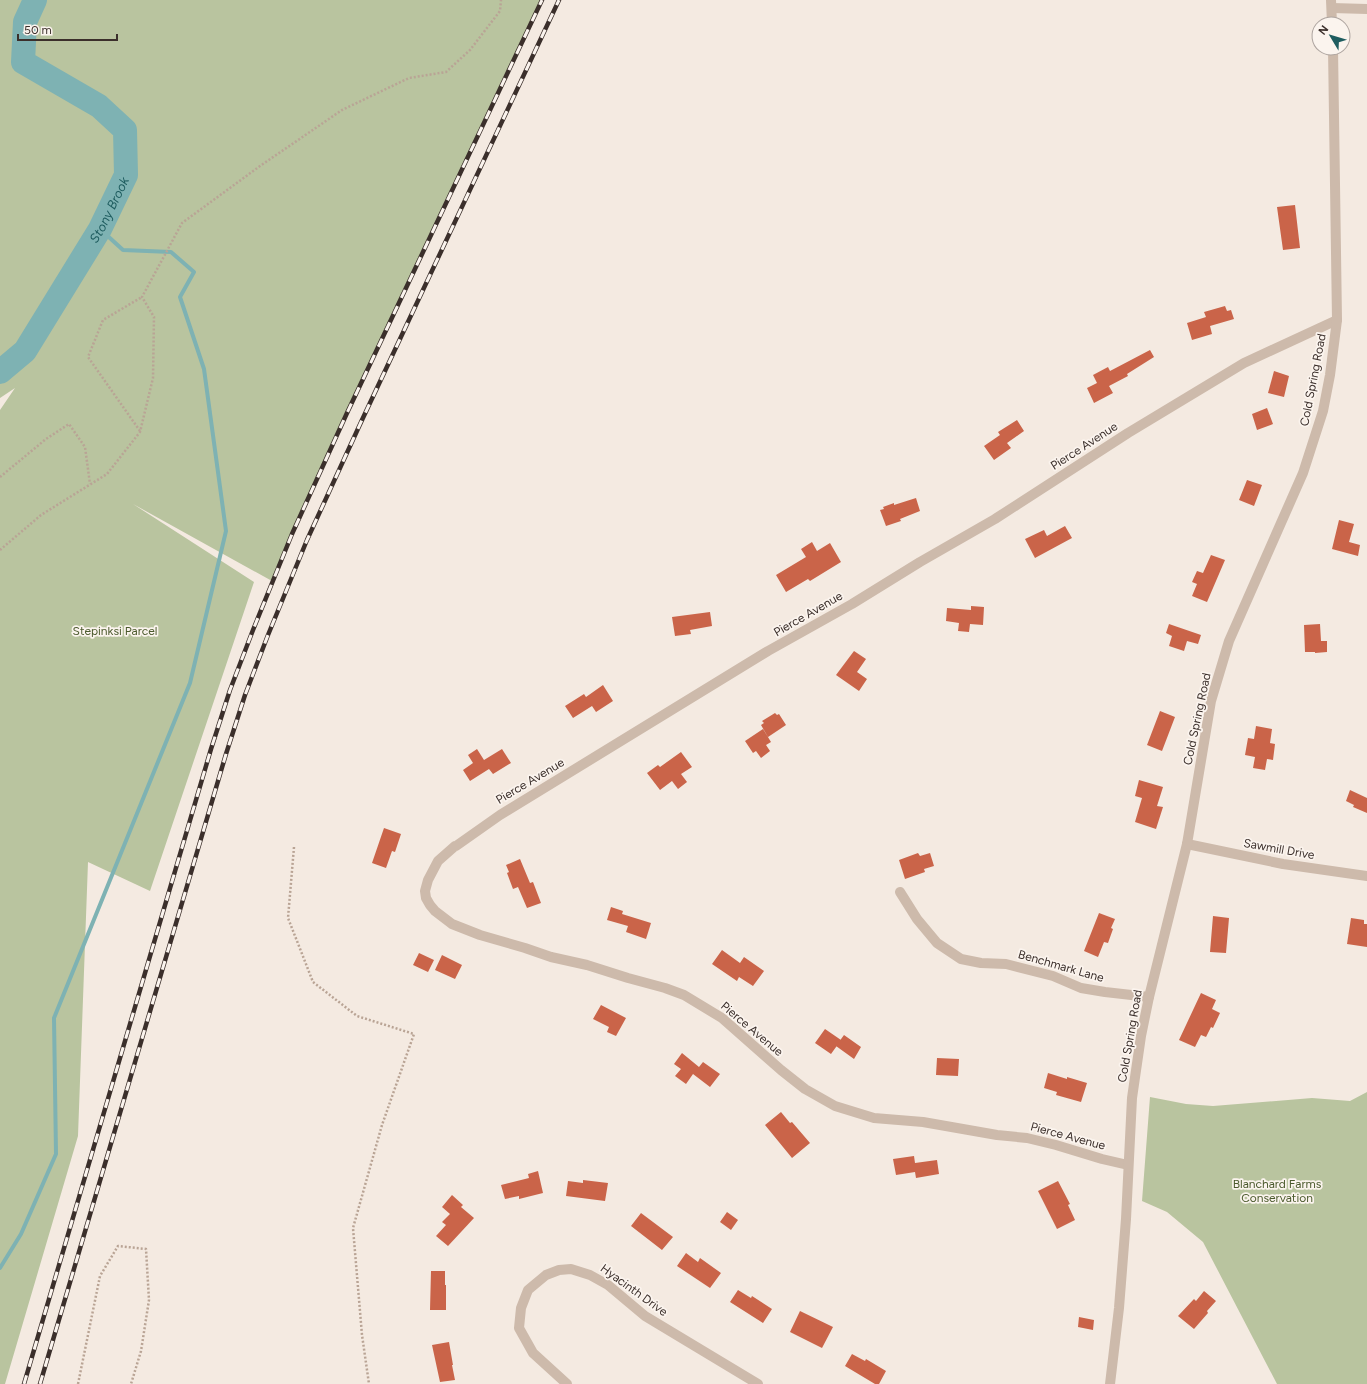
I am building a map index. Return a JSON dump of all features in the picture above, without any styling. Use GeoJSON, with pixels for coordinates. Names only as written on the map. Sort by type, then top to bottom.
{"type":"FeatureCollection","features":[{"type":"Feature","properties":{"kind":"street"},"geometry":{"type":"LineString","coordinates":[[1332,16],[1332,4],[1367,9]]}},
{"type":"Feature","properties":{"kind":"street","name":"Cold Spring Road"},"geometry":{"type":"LineString","coordinates":[[1110,1384],[1119,1308],[1126,1219],[1132,1098],[1141,1036],[1149,996],[1187,844],[1211,701],[1229,641],[1303,473],[1323,411],[1330,375],[1336,320],[1333,56]]}},
{"type":"Feature","properties":{"kind":"street","name":"Pierce Avenue"},"geometry":{"type":"LineString","coordinates":[[1128,1165],[1027,1138],[997,1135],[923,1122],[874,1118],[835,1106],[805,1089],[722,1018],[684,995],[586,965],[551,957],[480,935],[452,924],[435,911],[430,905],[426,898],[425,891],[428,880],[438,861],[455,846],[500,814],[768,651],[852,604],[920,562],[995,519],[1128,433],[1244,363],[1336,320]]}},
{"type":"Feature","properties":{"kind":"street","name":"Sawmill Drive"},"geometry":{"type":"LineString","coordinates":[[1187,844],[1284,864],[1367,876]]}},
{"type":"Feature","properties":{"kind":"street","name":"Benchmark Lane"},"geometry":{"type":"LineString","coordinates":[[900,892],[917,919],[937,943],[960,959],[981,963],[1006,964],[1053,976],[1082,988],[1105,992],[1149,996]]}},
{"type":"Feature","properties":{"kind":"street","name":"Hyacinth Drive"},"geometry":{"type":"LineString","coordinates":[[567,1384],[533,1353],[519,1328],[521,1308],[528,1290],[546,1276],[559,1270],[571,1269],[590,1275],[608,1285],[644,1316],[758,1384]]}},
{"type":"Feature","properties":{"kind":"path"},"geometry":{"type":"LineString","coordinates":[[140,432],[88,357],[103,320],[142,297],[182,223],[260,166],[342,110],[409,78],[446,72],[470,50],[492,22],[500,11],[501,0]]}},
{"type":"Feature","properties":{"kind":"path"},"geometry":{"type":"LineString","coordinates":[[0,550],[41,515],[107,474],[140,432],[153,378],[154,325],[154,317],[142,297]]}},
{"type":"Feature","properties":{"kind":"path"},"geometry":{"type":"LineString","coordinates":[[0,477],[46,439],[69,424],[84,447],[90,484]]}},
{"type":"Feature","properties":{"kind":"path"},"geometry":{"type":"LineString","coordinates":[[294,847],[288,918],[313,982],[357,1016],[414,1034],[382,1124],[353,1228],[362,1335],[369,1384]]}},
{"type":"Feature","properties":{"kind":"path"},"geometry":{"type":"LineString","coordinates":[[78,1384],[100,1276],[118,1246],[146,1249],[148,1300],[141,1351],[131,1384]]}},
{"type":"Feature","properties":{"kind":"green space","name":"Stepinksi Parcel"},"geometry":{"type":"Polygon","coordinates":[[[0,0],[543,0],[292,534],[272,581],[133,504],[254,582],[150,891],[88,862],[78,1136],[5,1384],[0,1384],[0,410],[15,388],[0,398],[0,0]]]}},
{"type":"Feature","properties":{"kind":"green space","name":"Blanchard Farms Conservation"},"geometry":{"type":"Polygon","coordinates":[[[1367,1092],[1367,1384],[1277,1384],[1203,1242],[1167,1212],[1142,1201],[1150,1097],[1186,1104],[1213,1106],[1312,1098],[1350,1101],[1367,1092]]]}},
{"type":"Feature","properties":{"kind":"building"},"geometry":{"type":"Polygon","coordinates":[[[1295,205],[1300,248],[1283,250],[1277,207],[1295,205]]]}},
{"type":"Feature","properties":{"kind":"building"},"geometry":{"type":"Polygon","coordinates":[[[1225,306],[1227,311],[1231,310],[1234,319],[1210,326],[1212,334],[1192,340],[1187,323],[1206,317],[1204,312],[1225,306]]]}},
{"type":"Feature","properties":{"kind":"building"},"geometry":{"type":"Polygon","coordinates":[[[1150,350],[1154,357],[1127,374],[1128,376],[1109,386],[1113,393],[1094,403],[1087,388],[1097,383],[1093,375],[1108,367],[1110,371],[1150,350]]]}},
{"type":"Feature","properties":{"kind":"building"},"geometry":{"type":"Polygon","coordinates":[[[1274,371],[1289,376],[1284,397],[1268,393],[1274,371]]]}},
{"type":"Feature","properties":{"kind":"building"},"geometry":{"type":"Polygon","coordinates":[[[1267,408],[1273,424],[1257,430],[1252,414],[1267,408]]]}},
{"type":"Feature","properties":{"kind":"building"},"geometry":{"type":"Polygon","coordinates":[[[1017,420],[1024,431],[1007,443],[1011,448],[994,460],[984,446],[1000,435],[998,432],[1017,420]]]}},
{"type":"Feature","properties":{"kind":"building"},"geometry":{"type":"Polygon","coordinates":[[[1247,480],[1262,485],[1254,506],[1239,500],[1247,480]]]}},
{"type":"Feature","properties":{"kind":"building"},"geometry":{"type":"Polygon","coordinates":[[[916,498],[920,511],[900,519],[901,521],[886,526],[880,510],[884,509],[883,507],[916,498]]]}},
{"type":"Feature","properties":{"kind":"building"},"geometry":{"type":"Polygon","coordinates":[[[1339,520],[1354,524],[1349,542],[1360,545],[1358,556],[1332,549],[1339,520]]]}},
{"type":"Feature","properties":{"kind":"building"},"geometry":{"type":"Polygon","coordinates":[[[1065,526],[1072,538],[1035,558],[1025,539],[1044,530],[1047,536],[1065,526]]]}},
{"type":"Feature","properties":{"kind":"building"},"geometry":{"type":"Polygon","coordinates":[[[812,542],[817,551],[830,543],[841,562],[810,581],[808,579],[786,592],[776,575],[806,557],[801,549],[812,542]]]}},
{"type":"Feature","properties":{"kind":"building"},"geometry":{"type":"Polygon","coordinates":[[[1211,555],[1225,560],[1207,602],[1192,596],[1197,584],[1192,582],[1197,571],[1203,573],[1211,555]]]}},
{"type":"Feature","properties":{"kind":"building"},"geometry":{"type":"Polygon","coordinates":[[[971,606],[984,607],[983,625],[970,624],[969,632],[958,631],[959,623],[946,621],[947,608],[971,610],[971,606]]]}},
{"type":"Feature","properties":{"kind":"building"},"geometry":{"type":"Polygon","coordinates":[[[710,612],[712,626],[690,630],[691,634],[675,636],[672,617],[710,612]]]}},
{"type":"Feature","properties":{"kind":"building"},"geometry":{"type":"Polygon","coordinates":[[[1169,624],[1201,635],[1198,644],[1187,641],[1184,651],[1169,646],[1172,636],[1166,633],[1169,624]]]}},
{"type":"Feature","properties":{"kind":"building"},"geometry":{"type":"Polygon","coordinates":[[[1320,624],[1321,641],[1327,641],[1327,652],[1305,652],[1304,625],[1320,624]]]}},
{"type":"Feature","properties":{"kind":"building"},"geometry":{"type":"Polygon","coordinates":[[[854,651],[866,659],[857,672],[867,679],[859,691],[836,675],[854,651]]]}},
{"type":"Feature","properties":{"kind":"building"},"geometry":{"type":"Polygon","coordinates":[[[603,685],[613,701],[596,712],[592,706],[573,718],[565,706],[584,694],[586,697],[603,685]]]}},
{"type":"Feature","properties":{"kind":"building"},"geometry":{"type":"Polygon","coordinates":[[[1160,711],[1175,717],[1162,751],[1147,745],[1160,711]]]}},
{"type":"Feature","properties":{"kind":"building"},"geometry":{"type":"Polygon","coordinates":[[[775,713],[777,715],[779,714],[786,725],[768,737],[761,725],[764,723],[762,721],[775,713]]]}},
{"type":"Feature","properties":{"kind":"building"},"geometry":{"type":"Polygon","coordinates":[[[1256,726],[1272,729],[1270,743],[1275,744],[1273,760],[1267,759],[1265,770],[1253,768],[1255,757],[1245,755],[1248,738],[1254,739],[1256,726]]]}},
{"type":"Feature","properties":{"kind":"building"},"geometry":{"type":"Polygon","coordinates":[[[763,729],[771,742],[766,745],[770,751],[761,758],[756,751],[753,753],[745,741],[763,729]]]}},
{"type":"Feature","properties":{"kind":"building"},"geometry":{"type":"Polygon","coordinates":[[[477,749],[484,760],[502,749],[511,763],[493,774],[489,769],[470,781],[463,770],[473,763],[468,755],[477,749]]]}},
{"type":"Feature","properties":{"kind":"building"},"geometry":{"type":"Polygon","coordinates":[[[681,752],[692,767],[681,774],[687,782],[678,789],[672,781],[660,790],[647,773],[658,765],[660,767],[681,752]]]}},
{"type":"Feature","properties":{"kind":"building"},"geometry":{"type":"Polygon","coordinates":[[[1139,780],[1163,787],[1157,806],[1163,807],[1156,829],[1135,822],[1142,798],[1135,796],[1139,780]]]}},
{"type":"Feature","properties":{"kind":"building"},"geometry":{"type":"Polygon","coordinates":[[[1350,790],[1367,798],[1367,813],[1353,807],[1354,805],[1346,801],[1350,790]]]}},
{"type":"Feature","properties":{"kind":"building"},"geometry":{"type":"Polygon","coordinates":[[[384,828],[401,834],[395,852],[392,851],[386,868],[372,863],[384,828]]]}},
{"type":"Feature","properties":{"kind":"building"},"geometry":{"type":"Polygon","coordinates":[[[918,853],[920,856],[930,853],[934,866],[924,869],[925,872],[905,879],[899,860],[918,853]]]}},
{"type":"Feature","properties":{"kind":"building"},"geometry":{"type":"Polygon","coordinates":[[[520,859],[530,883],[533,882],[541,903],[527,908],[518,887],[513,889],[507,873],[509,872],[506,865],[520,859]]]}},
{"type":"Feature","properties":{"kind":"building"},"geometry":{"type":"Polygon","coordinates":[[[611,907],[623,911],[622,914],[651,923],[646,939],[626,932],[628,926],[607,920],[611,907]]]}},
{"type":"Feature","properties":{"kind":"building"},"geometry":{"type":"Polygon","coordinates":[[[1099,913],[1115,919],[1111,928],[1113,929],[1108,943],[1104,942],[1098,957],[1084,951],[1099,913]]]}},
{"type":"Feature","properties":{"kind":"building"},"geometry":{"type":"Polygon","coordinates":[[[1213,916],[1229,918],[1226,953],[1210,952],[1213,916]]]}},
{"type":"Feature","properties":{"kind":"building"},"geometry":{"type":"Polygon","coordinates":[[[1351,918],[1364,920],[1364,924],[1367,924],[1367,947],[1347,944],[1351,918]]]}},
{"type":"Feature","properties":{"kind":"building"},"geometry":{"type":"Polygon","coordinates":[[[722,950],[740,963],[744,957],[764,971],[753,986],[739,977],[737,981],[712,964],[722,950]]]}},
{"type":"Feature","properties":{"kind":"building"},"geometry":{"type":"Polygon","coordinates":[[[419,953],[434,960],[428,972],[413,965],[419,953]]]}},
{"type":"Feature","properties":{"kind":"building"},"geometry":{"type":"Polygon","coordinates":[[[442,955],[462,965],[455,979],[435,970],[442,955]]]}},
{"type":"Feature","properties":{"kind":"building"},"geometry":{"type":"Polygon","coordinates":[[[1201,993],[1216,1000],[1212,1009],[1220,1013],[1213,1028],[1211,1027],[1206,1037],[1201,1035],[1195,1047],[1179,1040],[1201,993]]]}},
{"type":"Feature","properties":{"kind":"building"},"geometry":{"type":"Polygon","coordinates":[[[601,1005],[626,1018],[616,1036],[607,1032],[609,1027],[593,1019],[601,1005]]]}},
{"type":"Feature","properties":{"kind":"building"},"geometry":{"type":"Polygon","coordinates":[[[825,1029],[841,1040],[831,1054],[815,1043],[825,1029]]]}},
{"type":"Feature","properties":{"kind":"building"},"geometry":{"type":"Polygon","coordinates":[[[844,1035],[861,1047],[854,1059],[836,1046],[844,1035]]]}},
{"type":"Feature","properties":{"kind":"building"},"geometry":{"type":"Polygon","coordinates":[[[682,1053],[699,1067],[703,1062],[720,1074],[710,1087],[693,1074],[686,1084],[675,1076],[681,1069],[674,1064],[682,1053]]]}},
{"type":"Feature","properties":{"kind":"building"},"geometry":{"type":"Polygon","coordinates":[[[937,1058],[959,1059],[958,1076],[936,1075],[937,1058]]]}},
{"type":"Feature","properties":{"kind":"building"},"geometry":{"type":"Polygon","coordinates":[[[1048,1073],[1087,1083],[1081,1102],[1056,1095],[1057,1092],[1044,1088],[1048,1073]]]}},
{"type":"Feature","properties":{"kind":"building"},"geometry":{"type":"Polygon","coordinates":[[[781,1112],[790,1123],[792,1122],[810,1143],[792,1158],[765,1125],[781,1112]]]}},
{"type":"Feature","properties":{"kind":"building"},"geometry":{"type":"Polygon","coordinates":[[[914,1156],[915,1163],[937,1160],[939,1174],[916,1178],[915,1172],[896,1175],[893,1159],[914,1156]]]}},
{"type":"Feature","properties":{"kind":"building"},"geometry":{"type":"Polygon","coordinates":[[[538,1171],[543,1193],[519,1199],[519,1196],[505,1199],[501,1185],[529,1178],[528,1174],[538,1171]]]}},
{"type":"Feature","properties":{"kind":"building"},"geometry":{"type":"Polygon","coordinates":[[[583,1180],[608,1183],[605,1201],[566,1196],[568,1181],[583,1183],[583,1180]]]}},
{"type":"Feature","properties":{"kind":"building"},"geometry":{"type":"Polygon","coordinates":[[[1058,1181],[1070,1204],[1068,1205],[1075,1220],[1057,1229],[1038,1191],[1058,1181]]]}},
{"type":"Feature","properties":{"kind":"building"},"geometry":{"type":"Polygon","coordinates":[[[452,1195],[463,1205],[461,1207],[474,1218],[448,1246],[436,1236],[446,1225],[442,1222],[450,1214],[442,1207],[452,1195]]]}},
{"type":"Feature","properties":{"kind":"building"},"geometry":{"type":"Polygon","coordinates":[[[727,1212],[738,1220],[731,1230],[720,1222],[727,1212]]]}},
{"type":"Feature","properties":{"kind":"building"},"geometry":{"type":"Polygon","coordinates":[[[641,1213],[673,1237],[662,1250],[631,1226],[641,1213]]]}},
{"type":"Feature","properties":{"kind":"building"},"geometry":{"type":"Polygon","coordinates":[[[686,1253],[698,1262],[700,1258],[721,1273],[710,1288],[677,1266],[686,1253]]]}},
{"type":"Feature","properties":{"kind":"building"},"geometry":{"type":"Polygon","coordinates":[[[431,1271],[445,1271],[446,1310],[430,1310],[431,1271]]]}},
{"type":"Feature","properties":{"kind":"building"},"geometry":{"type":"Polygon","coordinates":[[[738,1290],[751,1298],[752,1296],[772,1309],[763,1323],[730,1302],[738,1290]]]}},
{"type":"Feature","properties":{"kind":"building"},"geometry":{"type":"Polygon","coordinates":[[[1204,1291],[1216,1301],[1194,1329],[1178,1316],[1194,1299],[1196,1301],[1204,1291]]]}},
{"type":"Feature","properties":{"kind":"building"},"geometry":{"type":"Polygon","coordinates":[[[800,1311],[833,1327],[822,1348],[790,1332],[800,1311]]]}},
{"type":"Feature","properties":{"kind":"building"},"geometry":{"type":"Polygon","coordinates":[[[1079,1317],[1094,1320],[1093,1330],[1078,1327],[1079,1317]]]}},
{"type":"Feature","properties":{"kind":"building"},"geometry":{"type":"Polygon","coordinates":[[[449,1342],[455,1380],[440,1382],[432,1345],[449,1342]]]}},
{"type":"Feature","properties":{"kind":"building"},"geometry":{"type":"Polygon","coordinates":[[[852,1354],[865,1361],[866,1359],[886,1371],[879,1384],[875,1384],[845,1366],[852,1354]]]}},
{"type":"Feature","properties":{"kind":"waterway","name":"Stony Brook"},"geometry":{"type":"LineString","coordinates":[[0,372],[25,351],[100,229],[126,175],[125,130],[99,106],[23,62],[25,22],[35,0]]}},
{"type":"Feature","properties":{"kind":"waterway"},"geometry":{"type":"LineString","coordinates":[[0,1268],[21,1234],[56,1154],[54,1018],[190,683],[226,531],[204,369],[180,297],[194,272],[171,252],[123,250],[100,229]]}},
{"type":"Feature","properties":{"kind":"railway"},"geometry":{"type":"LineString","coordinates":[[24,1384],[211,749],[230,690],[292,534],[347,413],[542,0]]}},
{"type":"Feature","properties":{"kind":"railway"},"geometry":{"type":"LineString","coordinates":[[40,1384],[226,754],[245,695],[307,540],[559,0]]}}]}
